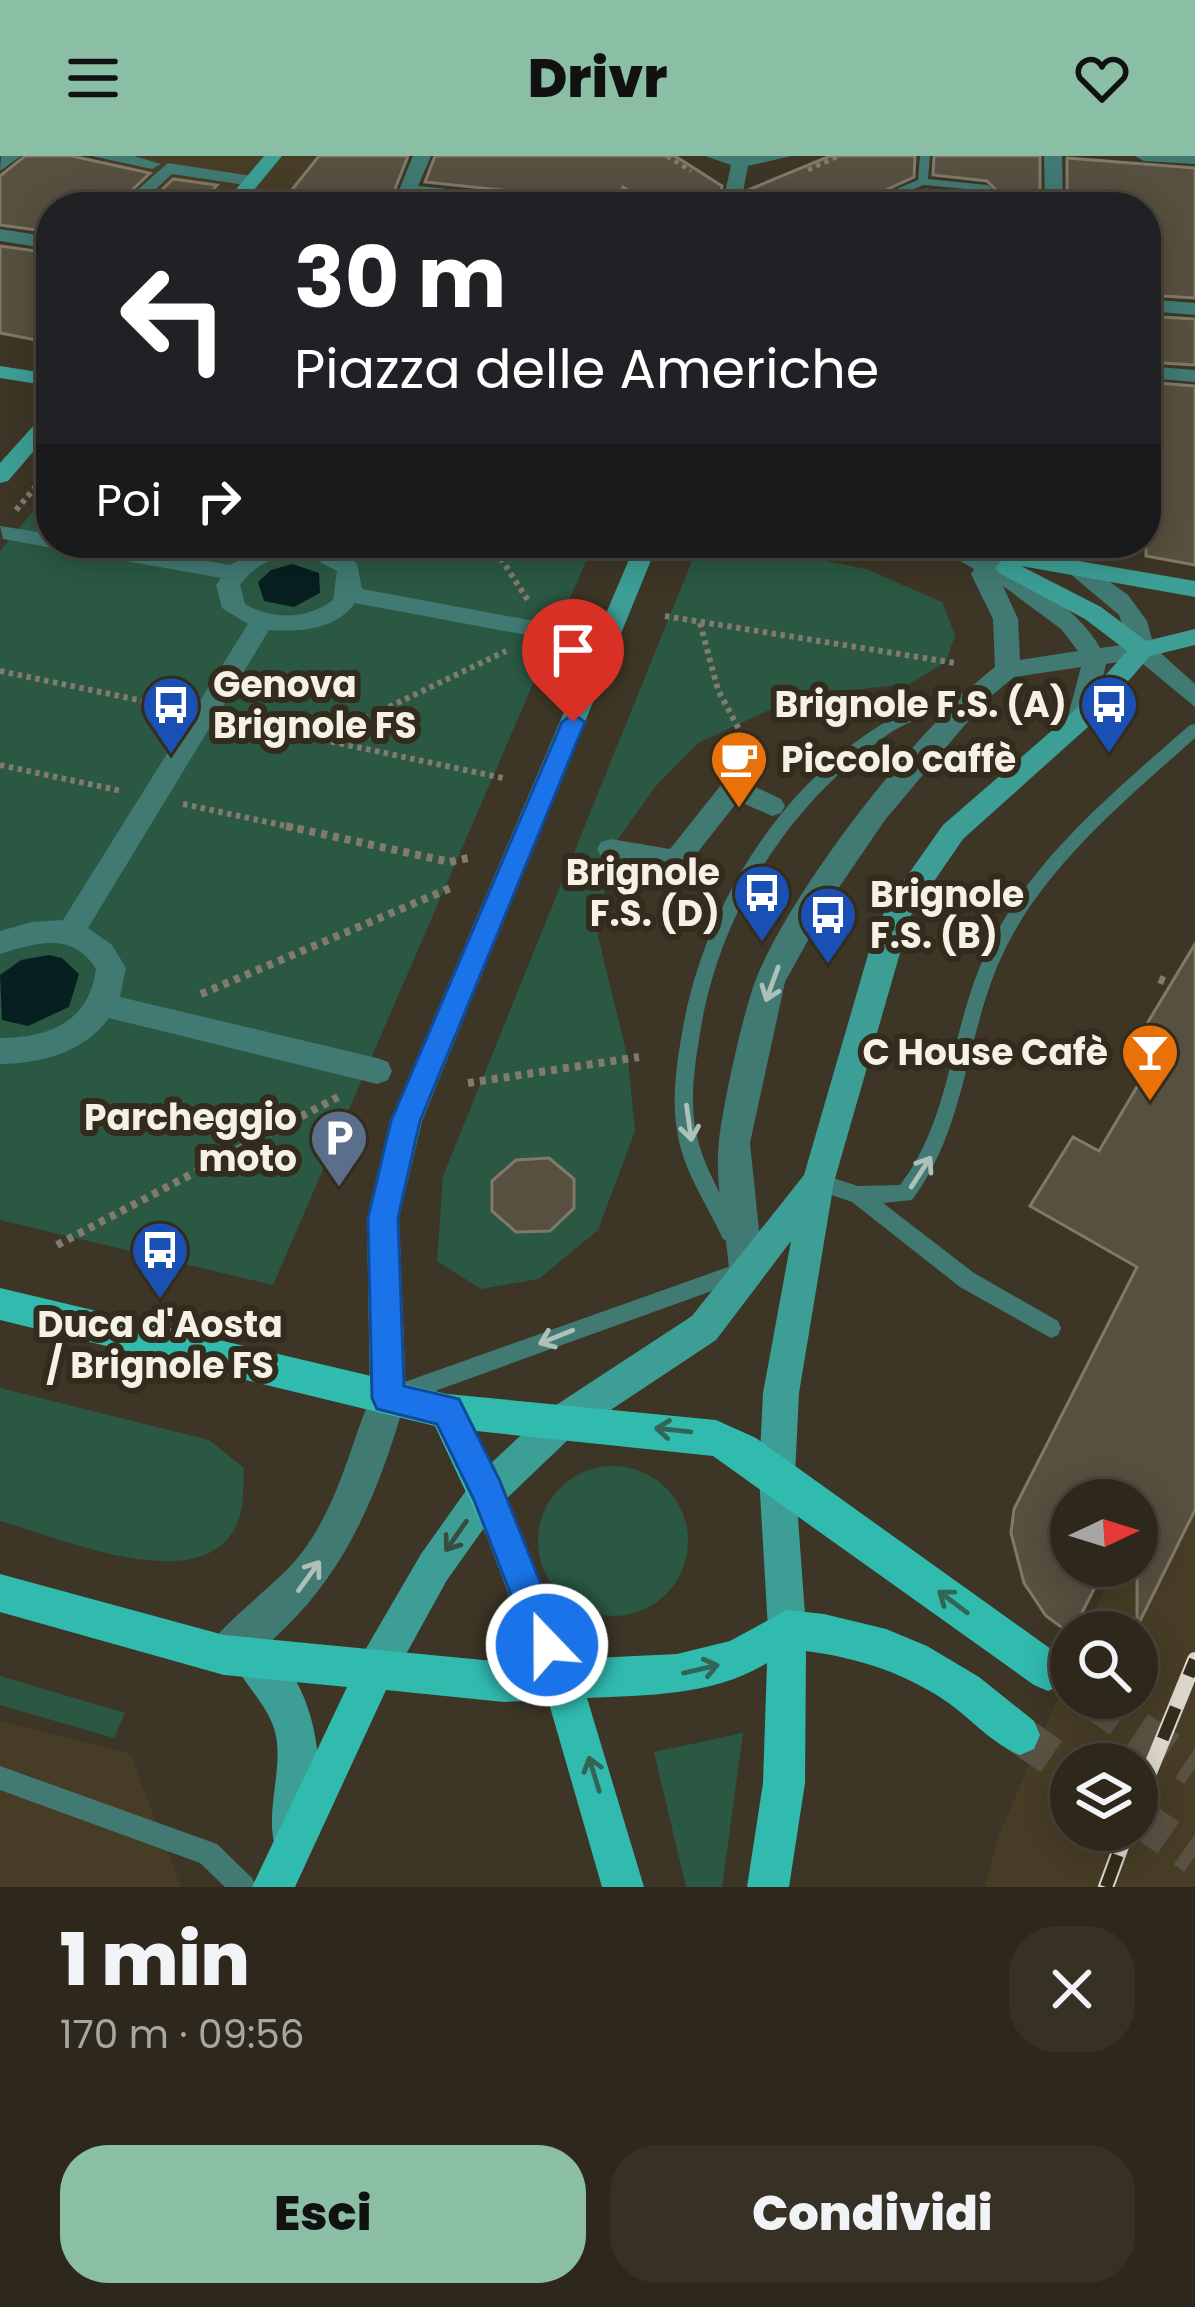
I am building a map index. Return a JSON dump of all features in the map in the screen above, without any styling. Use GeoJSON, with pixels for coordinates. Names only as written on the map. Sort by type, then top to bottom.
{"type":"FeatureCollection","features":[{"type":"Feature","properties":{"kind":"main road"},"geometry":{"type":"LineString","coordinates":[[243,192],[273,156]]}},
{"type":"Feature","properties":{"kind":"main road"},"geometry":{"type":"LineString","coordinates":[[0,372],[36,378]]}},
{"type":"Feature","properties":{"kind":"main road"},"geometry":{"type":"LineString","coordinates":[[0,476],[36,435]]}},
{"type":"Feature","properties":{"kind":"main road"},"geometry":{"type":"LineString","coordinates":[[388,1398],[383,1218],[406,1121],[641,558]]}},
{"type":"Feature","properties":{"kind":"main road"},"geometry":{"type":"LineString","coordinates":[[978,558],[1041,581],[1142,650]]}},
{"type":"Feature","properties":{"kind":"main road"},"geometry":{"type":"LineString","coordinates":[[1088,558],[1195,589]]}},
{"type":"Feature","properties":{"kind":"main road"},"geometry":{"type":"LineString","coordinates":[[768,1887],[784,1784],[787,1629],[777,1476],[781,1393],[818,1182],[898,911],[953,832],[1080,720],[1142,650],[1195,637]]}},
{"type":"Feature","properties":{"kind":"main road"},"geometry":{"type":"LineString","coordinates":[[273,1887],[375,1671],[434,1567],[488,1491],[560,1423],[704,1328],[818,1182]]}},
{"type":"Feature","properties":{"kind":"main road"},"geometry":{"type":"LineString","coordinates":[[0,1304],[447,1411],[691,1431],[743,1451],[1048,1671]]}},
{"type":"Feature","properties":{"kind":"main road"},"geometry":{"type":"LineString","coordinates":[[447,1411],[488,1491],[562,1682],[595,1775],[623,1887]]}},
{"type":"Feature","properties":{"kind":"main road"},"geometry":{"type":"LineString","coordinates":[[0,1593],[238,1658],[562,1682],[640,1679],[708,1669],[765,1646],[787,1629],[854,1635],[902,1652],[969,1691],[1020,1735]]}},
{"type":"Feature","properties":{"kind":"main road"},"geometry":{"type":"LineString","coordinates":[[238,1658],[285,1696],[296,1720],[300,1747],[291,1846]]}},
{"type":"Feature","properties":{"kind":"street"},"geometry":{"type":"LineString","coordinates":[[0,166],[12,156]]}},
{"type":"Feature","properties":{"kind":"street"},"geometry":{"type":"LineString","coordinates":[[101,156],[166,163],[252,181]]}},
{"type":"Feature","properties":{"kind":"street"},"geometry":{"type":"LineString","coordinates":[[408,192],[422,156]]}},
{"type":"Feature","properties":{"kind":"street"},"geometry":{"type":"LineString","coordinates":[[714,156],[740,162],[782,156]]}},
{"type":"Feature","properties":{"kind":"street"},"geometry":{"type":"LineString","coordinates":[[1053,156],[1054,192]]}},
{"type":"Feature","properties":{"kind":"street"},"geometry":{"type":"LineString","coordinates":[[1144,156],[1195,159]]}},
{"type":"Feature","properties":{"kind":"street"},"geometry":{"type":"LineString","coordinates":[[734,192],[740,162]]}},
{"type":"Feature","properties":{"kind":"street"},"geometry":{"type":"LineString","coordinates":[[140,192],[166,163]]}},
{"type":"Feature","properties":{"kind":"street"},"geometry":{"type":"LineString","coordinates":[[0,235],[36,241]]}},
{"type":"Feature","properties":{"kind":"street"},"geometry":{"type":"LineString","coordinates":[[1161,306],[1195,309]]}},
{"type":"Feature","properties":{"kind":"street"},"geometry":{"type":"LineString","coordinates":[[1161,374],[1195,376]]}},
{"type":"Feature","properties":{"kind":"street"},"geometry":{"type":"LineString","coordinates":[[8,523],[36,535]]}},
{"type":"Feature","properties":{"kind":"street"},"geometry":{"type":"LineString","coordinates":[[149,558],[234,573]]}},
{"type":"Feature","properties":{"kind":"street"},"geometry":{"type":"LineString","coordinates":[[260,558],[234,573],[229,585],[234,608],[261,623],[303,624],[322,617],[349,595],[559,633]]}},
{"type":"Feature","properties":{"kind":"street"},"geometry":{"type":"LineString","coordinates":[[337,558],[349,569],[349,595]]}},
{"type":"Feature","properties":{"kind":"street"},"geometry":{"type":"LineString","coordinates":[[960,558],[982,574],[1005,605],[1011,633],[1007,670]]}},
{"type":"Feature","properties":{"kind":"street"},"geometry":{"type":"LineString","coordinates":[[964,558],[1070,622],[1093,658],[1080,720]]}},
{"type":"Feature","properties":{"kind":"street"},"geometry":{"type":"LineString","coordinates":[[1041,581],[1069,558]]}},
{"type":"Feature","properties":{"kind":"street"},"geometry":{"type":"LineString","coordinates":[[1078,558],[1126,603],[1141,627],[1142,650],[1195,698]]}},
{"type":"Feature","properties":{"kind":"street"},"geometry":{"type":"LineString","coordinates":[[71,932],[261,623]]}},
{"type":"Feature","properties":{"kind":"street"},"geometry":{"type":"LineString","coordinates":[[746,1269],[734,1142],[770,981],[852,844],[976,695],[1007,670],[1142,650]]}},
{"type":"Feature","properties":{"kind":"street"},"geometry":{"type":"LineString","coordinates":[[611,849],[676,860],[734,787],[772,806]]}},
{"type":"Feature","properties":{"kind":"street"},"geometry":{"type":"LineString","coordinates":[[0,943],[25,933],[71,932],[90,939],[111,968],[104,1005],[70,1038],[34,1050],[0,1051]]}},
{"type":"Feature","properties":{"kind":"street"},"geometry":{"type":"LineString","coordinates":[[104,1005],[365,1080]]}},
{"type":"Feature","properties":{"kind":"street"},"geometry":{"type":"LineString","coordinates":[[238,1658],[289,1604],[338,1538],[369,1468],[388,1398]]}},
{"type":"Feature","properties":{"kind":"lane"},"geometry":{"type":"LineString","coordinates":[[923,182],[925,156]]}},
{"type":"Feature","properties":{"kind":"lane"},"geometry":{"type":"LineString","coordinates":[[896,192],[923,182],[987,188]]}},
{"type":"Feature","properties":{"kind":"lane"},"geometry":{"type":"LineString","coordinates":[[388,1398],[746,1269],[685,1128],[688,1027],[703,967],[753,872],[823,779],[908,716],[976,695]]}},
{"type":"Feature","properties":{"kind":"lane"},"geometry":{"type":"LineString","coordinates":[[858,1195],[905,1193],[927,1171],[968,1020],[992,959],[1036,889],[1097,816],[1195,729]]}},
{"type":"Feature","properties":{"kind":"lane"},"geometry":{"type":"LineString","coordinates":[[818,1182],[858,1195],[967,1280],[1051,1328]]}},
{"type":"Feature","properties":{"kind":"lane"},"geometry":{"type":"LineString","coordinates":[[0,1778],[208,1853],[243,1887]]}},
{"type":"Feature","properties":{"kind":"path"},"geometry":{"type":"LineString","coordinates":[[8,523],[36,488]]}},
{"type":"Feature","properties":{"kind":"path"},"geometry":{"type":"LineString","coordinates":[[321,739],[559,633],[502,558]]}},
{"type":"Feature","properties":{"kind":"path"},"geometry":{"type":"LineString","coordinates":[[665,616],[956,663]]}},
{"type":"Feature","properties":{"kind":"path"},"geometry":{"type":"LineString","coordinates":[[699,622],[718,690],[741,733],[734,787]]}},
{"type":"Feature","properties":{"kind":"path"},"geometry":{"type":"LineString","coordinates":[[0,671],[502,778]]}},
{"type":"Feature","properties":{"kind":"path"},"geometry":{"type":"LineString","coordinates":[[0,765],[450,862],[468,858]]}},
{"type":"Feature","properties":{"kind":"path"},"geometry":{"type":"LineString","coordinates":[[150,1016],[455,886]]}},
{"type":"Feature","properties":{"kind":"path"},"geometry":{"type":"LineString","coordinates":[[968,898],[986,907]]}},
{"type":"Feature","properties":{"kind":"path"},"geometry":{"type":"LineString","coordinates":[[1160,979],[1171,984]]}},
{"type":"Feature","properties":{"kind":"path"},"geometry":{"type":"LineString","coordinates":[[468,1083],[639,1057]]}},
{"type":"Feature","properties":{"kind":"path"},"geometry":{"type":"LineString","coordinates":[[57,1245],[365,1080]]}},
{"type":"Feature","properties":{"kind":"shaded area"},"geometry":{"type":"Polygon","coordinates":[[[109,156],[393,156],[366,192],[70,192],[109,156]]]}},
{"type":"Feature","properties":{"kind":"shaded area"},"geometry":{"type":"Polygon","coordinates":[[[1195,1389],[1195,1887],[985,1887],[999,1835],[1050,1716],[1158,1719],[1158,1611],[1095,1611],[1105,1587],[1158,1587],[1158,1502],[1195,1389]]]}},
{"type":"Feature","properties":{"kind":"shaded area"},"geometry":{"type":"Polygon","coordinates":[[[0,1721],[130,1754],[181,1887],[0,1887],[0,1721]]]}},
{"type":"Feature","properties":{"kind":"green space"},"geometry":{"type":"Polygon","coordinates":[[[36,508],[36,558],[588,558],[273,1285],[0,1220],[0,551],[36,508]]]}},
{"type":"Feature","properties":{"kind":"green space"},"geometry":{"type":"Polygon","coordinates":[[[693,558],[810,558],[866,569],[942,602],[955,635],[946,662],[909,684],[822,693],[771,709],[698,743],[655,787],[611,849],[598,936],[628,1059],[635,1131],[598,1230],[539,1279],[481,1289],[437,1261],[443,1176],[693,558]]]}},
{"type":"Feature","properties":{"kind":"green space"},"geometry":{"type":"Polygon","coordinates":[[[0,1388],[209,1440],[244,1468],[240,1515],[225,1542],[200,1557],[132,1558],[0,1521],[0,1388]]]}},
{"type":"Feature","properties":{"kind":"green space"},"geometry":{"type":"Polygon","coordinates":[[[613,1466],[642,1472],[666,1488],[682,1512],[688,1541],[682,1570],[666,1594],[642,1610],[613,1616],[584,1610],[560,1594],[544,1570],[538,1541],[544,1512],[560,1488],[584,1472],[613,1466]]]}},
{"type":"Feature","properties":{"kind":"green space"},"geometry":{"type":"Polygon","coordinates":[[[0,1676],[125,1713],[114,1738],[0,1705],[0,1676]]]}},
{"type":"Feature","properties":{"kind":"green space"},"geometry":{"type":"Polygon","coordinates":[[[743,1733],[722,1887],[686,1887],[654,1752],[743,1733]]]}},
{"type":"Feature","properties":{"kind":"water"},"geometry":{"type":"Polygon","coordinates":[[[292,564],[319,573],[320,593],[294,607],[264,601],[258,582],[271,570],[292,564]]]}},
{"type":"Feature","properties":{"kind":"water"},"geometry":{"type":"Polygon","coordinates":[[[49,955],[62,958],[79,974],[69,1007],[28,1026],[2,1020],[0,975],[21,960],[49,955]]]}},
{"type":"Feature","properties":{"kind":"building"},"geometry":{"type":"Polygon","coordinates":[[[25,156],[72,156],[150,173],[130,192],[36,192],[36,230],[0,225],[0,176],[25,156]]]}},
{"type":"Feature","properties":{"kind":"building"},"geometry":{"type":"Polygon","coordinates":[[[319,156],[408,156],[394,192],[290,192],[319,156]]]}},
{"type":"Feature","properties":{"kind":"building"},"geometry":{"type":"Polygon","coordinates":[[[435,156],[675,156],[722,186],[721,192],[631,192],[623,187],[621,192],[519,192],[425,182],[435,156]]]}},
{"type":"Feature","properties":{"kind":"building"},"geometry":{"type":"Polygon","coordinates":[[[830,156],[915,156],[914,177],[882,192],[748,190],[830,156]]]}},
{"type":"Feature","properties":{"kind":"building"},"geometry":{"type":"Polygon","coordinates":[[[934,156],[1040,156],[1040,192],[992,192],[996,190],[987,181],[933,175],[934,156]]]}},
{"type":"Feature","properties":{"kind":"building"},"geometry":{"type":"Polygon","coordinates":[[[1067,158],[1195,168],[1195,298],[1161,296],[1161,192],[1067,192],[1067,158]]]}},
{"type":"Feature","properties":{"kind":"building"},"geometry":{"type":"Polygon","coordinates":[[[173,179],[217,185],[211,192],[160,192],[173,179]]]}},
{"type":"Feature","properties":{"kind":"building"},"geometry":{"type":"Polygon","coordinates":[[[0,246],[36,251],[36,340],[0,333],[0,246]]]}},
{"type":"Feature","properties":{"kind":"building"},"geometry":{"type":"Polygon","coordinates":[[[1161,317],[1195,319],[1195,365],[1161,363],[1161,317]]]}},
{"type":"Feature","properties":{"kind":"building"},"geometry":{"type":"Polygon","coordinates":[[[1161,383],[1195,386],[1195,565],[1157,558],[1161,558],[1161,383]]]}},
{"type":"Feature","properties":{"kind":"building"},"geometry":{"type":"Polygon","coordinates":[[[1195,944],[1195,1510],[1158,1585],[1158,1479],[1050,1479],[1050,1587],[1095,1587],[1083,1611],[1050,1611],[1050,1619],[1024,1583],[1011,1533],[1014,1509],[1137,1267],[1030,1206],[1073,1137],[1099,1151],[1157,1053],[1136,1042],[1195,944]]]}},
{"type":"Feature","properties":{"kind":"building"},"geometry":{"type":"Polygon","coordinates":[[[549,1158],[574,1179],[574,1208],[550,1231],[516,1232],[492,1211],[492,1181],[516,1160],[549,1158]]]}},
{"type":"Feature","properties":{"kind":"building"},"geometry":{"type":"Polygon","coordinates":[[[1137,1587],[1157,1587],[1145,1611],[1137,1611],[1137,1587]]]}},
{"type":"Feature","properties":{"kind":"tunnel"},"geometry":{"type":"LineString","coordinates":[[1121,1719],[1195,1768]]}},
{"type":"Feature","properties":{"kind":"tunnel"},"geometry":{"type":"LineString","coordinates":[[1020,1735],[1050,1756]]}},
{"type":"Feature","properties":{"kind":"tunnel"},"geometry":{"type":"LineString","coordinates":[[1158,1830],[1195,1856]]}},
{"type":"Feature","properties":{"kind":"railway"},"geometry":{"type":"LineString","coordinates":[[1158,1751],[1195,1660]]}},
{"type":"Feature","properties":{"kind":"railway"},"geometry":{"type":"LineString","coordinates":[[1106,1887],[1119,1851]]}},
{"type":"Feature","properties":{"kind":"place","name":"Brignole F.S. (A)"},"geometry":{"type":"Point","coordinates":[1109,755]}},
{"type":"Feature","properties":{"kind":"place","name":"Genova Brignole FS"},"geometry":{"type":"Point","coordinates":[171,756]}},
{"type":"Feature","properties":{"kind":"place","name":"Piccolo caffè"},"geometry":{"type":"Point","coordinates":[739,810]}},
{"type":"Feature","properties":{"kind":"place","name":"Brignole F.S. (D)"},"geometry":{"type":"Point","coordinates":[762,944]}},
{"type":"Feature","properties":{"kind":"place","name":"Brignole F.S. (B)"},"geometry":{"type":"Point","coordinates":[828,966]}},
{"type":"Feature","properties":{"kind":"place","name":"C House Cafè"},"geometry":{"type":"Point","coordinates":[1150,1103]}},
{"type":"Feature","properties":{"kind":"place","name":"Parcheggio moto"},"geometry":{"type":"Point","coordinates":[339,1189]}},
{"type":"Feature","properties":{"kind":"place","name":"Duca d'Aosta / Brignole FS"},"geometry":{"type":"Point","coordinates":[160,1301]}},
{"type":"Feature","properties":{"kind":"route"},"geometry":{"type":"LineString","coordinates":[[547,1645],[488,1491],[447,1411],[388,1398],[381,1294],[383,1218],[406,1121],[573,722]]}}]}
